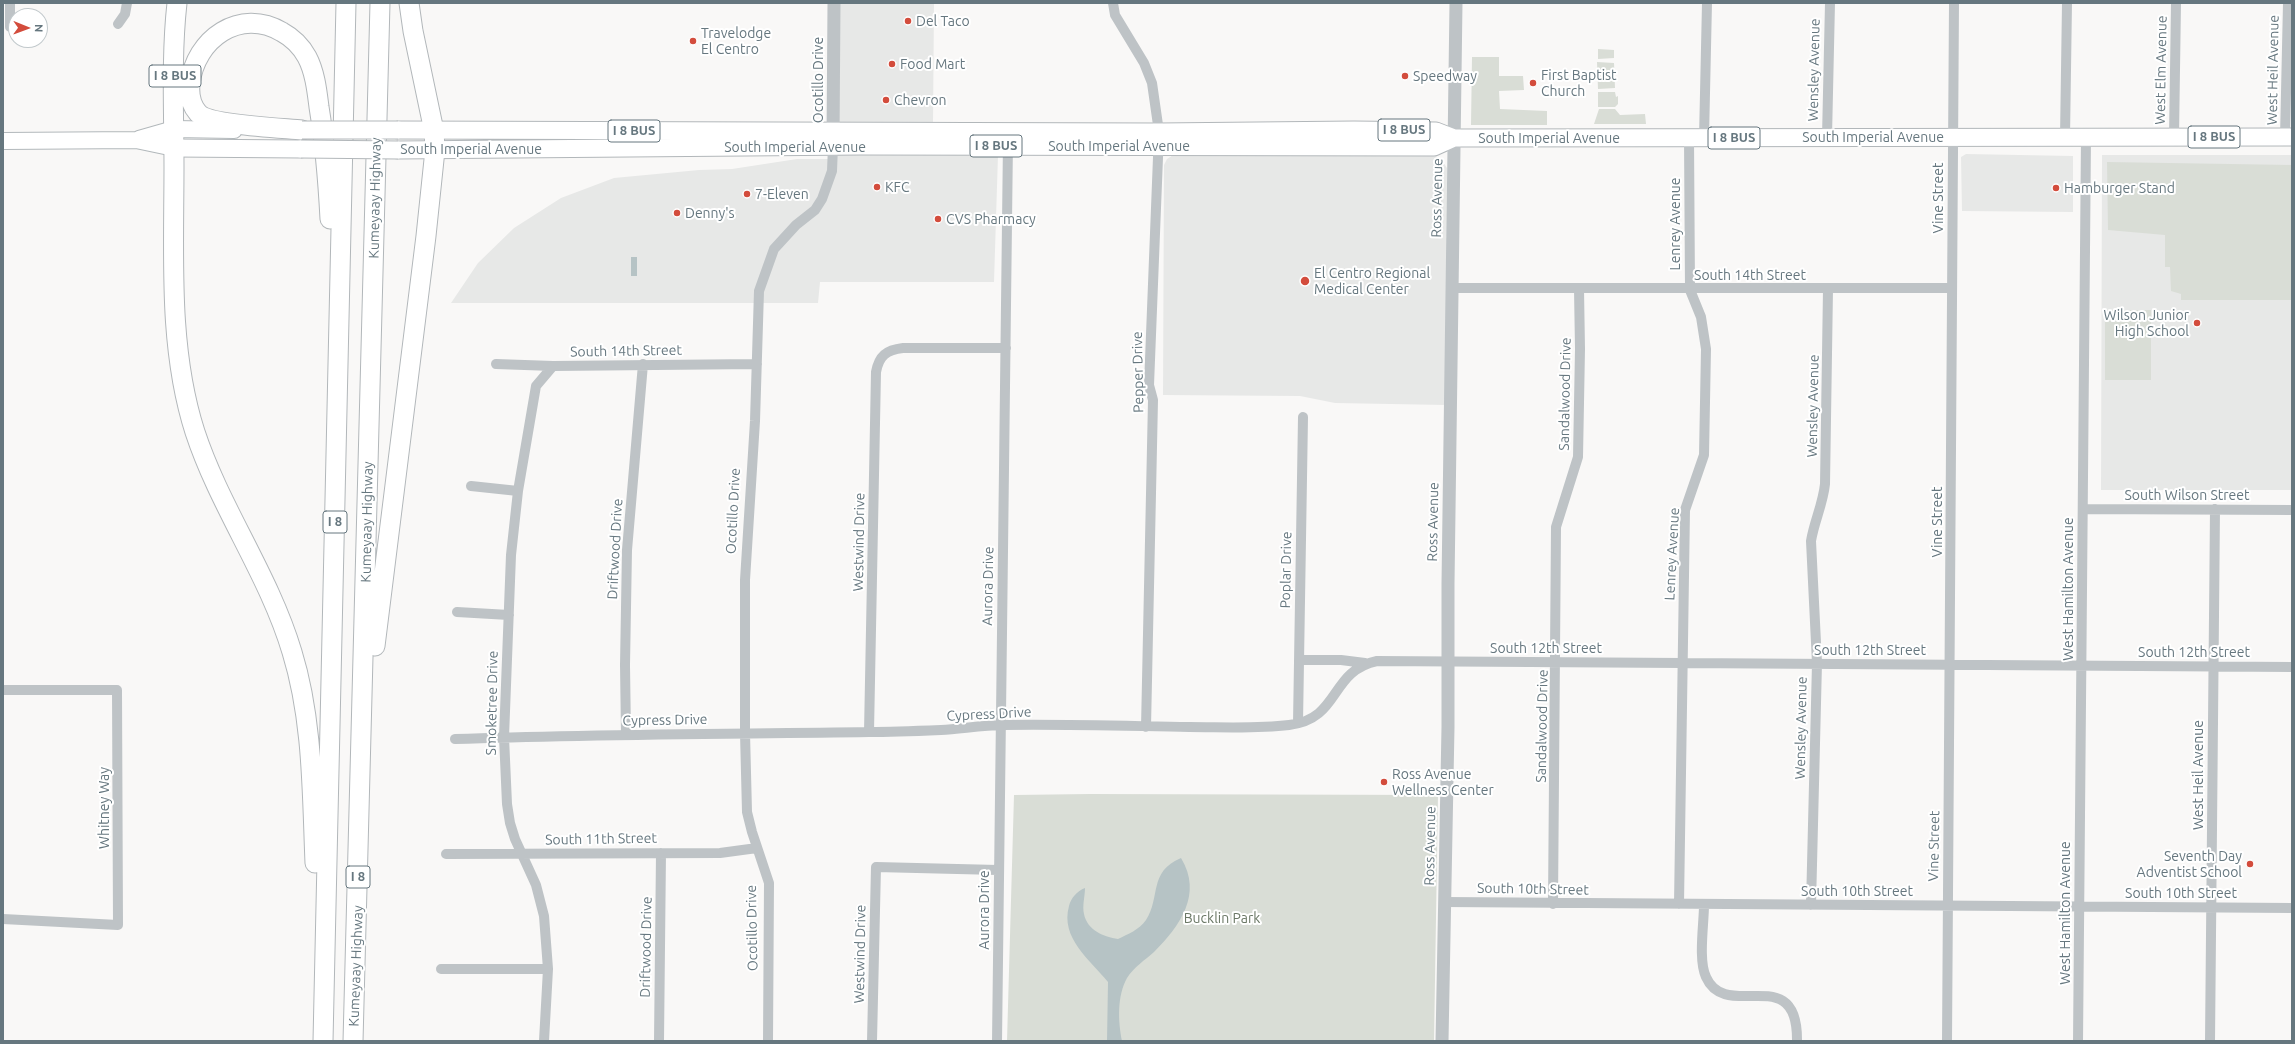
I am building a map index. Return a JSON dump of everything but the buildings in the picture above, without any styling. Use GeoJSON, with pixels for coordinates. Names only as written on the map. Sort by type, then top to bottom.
{"type":"FeatureCollection","features":[{"type":"Feature","properties":{"kind":"highway","name":"I 8 BUS"},"geometry":{"type":"LineString","coordinates":[[174,148],[177,3]]}},
{"type":"Feature","properties":{"kind":"highway","name":"I 8"},"geometry":{"type":"LineString","coordinates":[[323,1041],[346,3]]}},
{"type":"Feature","properties":{"kind":"highway","name":"Kumeyaay Highway"},"geometry":{"type":"LineString","coordinates":[[353,1041],[363,712],[380,3]]}},
{"type":"Feature","properties":{"kind":"highway"},"geometry":{"type":"LineString","coordinates":[[363,712],[373,665],[426,236],[435,150],[434,130],[413,31],[409,3]]}},
{"type":"Feature","properties":{"kind":"highway"},"geometry":{"type":"LineString","coordinates":[[302,130],[231,123],[202,116],[193,105],[190,89],[194,67],[203,48],[218,34],[230,27],[253,23],[278,30],[300,46],[304,52],[314,78],[324,140],[332,274],[340,301]]}},
{"type":"Feature","properties":{"kind":"highway","name":"South Imperial Avenue"},"geometry":{"type":"LineString","coordinates":[[302,130],[434,130],[833,139],[1159,139],[1306,147],[1434,146],[1454,138]]}},
{"type":"Feature","properties":{"kind":"highway"},"geometry":{"type":"LineString","coordinates":[[1306,130],[1306,147]]}},
{"type":"Feature","properties":{"kind":"highway","name":"South Imperial Avenue"},"geometry":{"type":"LineString","coordinates":[[1159,139],[1306,130],[1436,131],[1454,138],[2289,137]]}},
{"type":"Feature","properties":{"kind":"highway","name":"South Imperial Avenue"},"geometry":{"type":"LineString","coordinates":[[174,148],[435,150],[833,139]]}},
{"type":"Feature","properties":{"kind":"highway"},"geometry":{"type":"LineString","coordinates":[[174,148],[174,268],[178,340],[184,386],[195,432],[212,473],[278,615],[289,643],[306,711],[312,776],[315,871],[315,981],[323,1015]]}},
{"type":"Feature","properties":{"kind":"main road","name":"South Imperial Avenue"},"geometry":{"type":"LineString","coordinates":[[136,140],[174,129],[302,130]]}},
{"type":"Feature","properties":{"kind":"main road","name":"South Imperial Avenue"},"geometry":{"type":"LineString","coordinates":[[3,141],[136,140],[174,148]]}},
{"type":"Feature","properties":{"kind":"street"},"geometry":{"type":"LineString","coordinates":[[118,24],[125,14],[127,3]]}},
{"type":"Feature","properties":{"kind":"street","name":"Ocotillo Drive"},"geometry":{"type":"LineString","coordinates":[[768,1041],[769,883],[747,812],[745,733],[745,580],[757,364],[759,291],[764,273],[774,249],[796,225],[815,210],[822,199],[832,171],[834,3]]}},
{"type":"Feature","properties":{"kind":"street","name":"Pepper Drive"},"geometry":{"type":"LineString","coordinates":[[1113,3],[1115,15],[1144,63],[1152,83],[1159,139],[1150,385],[1153,400],[1146,727]]}},
{"type":"Feature","properties":{"kind":"street","name":"Ross Avenue"},"geometry":{"type":"LineString","coordinates":[[1442,1041],[1449,661],[1456,3]]}},
{"type":"Feature","properties":{"kind":"street","name":"Lenrey Avenue"},"geometry":{"type":"LineString","coordinates":[[1679,904],[1685,510],[1704,456],[1705,440],[1706,349],[1700,317],[1690,290],[1697,138],[1707,3]]}},
{"type":"Feature","properties":{"kind":"street","name":"Wensley Avenue"},"geometry":{"type":"LineString","coordinates":[[1827,137],[1830,3]]}},
{"type":"Feature","properties":{"kind":"street","name":"Vine Street"},"geometry":{"type":"LineString","coordinates":[[1947,1041],[1954,3]]}},
{"type":"Feature","properties":{"kind":"street"},"geometry":{"type":"LineString","coordinates":[[2065,137],[2067,3]]}},
{"type":"Feature","properties":{"kind":"street","name":"West Elm Avenue"},"geometry":{"type":"LineString","coordinates":[[2174,137],[2176,3]]}},
{"type":"Feature","properties":{"kind":"street","name":"West Heil Avenue"},"geometry":{"type":"LineString","coordinates":[[2288,3],[2289,137]]}},
{"type":"Feature","properties":{"kind":"street","name":"West Hamilton Avenue"},"geometry":{"type":"LineString","coordinates":[[2078,1041],[2086,137]]}},
{"type":"Feature","properties":{"kind":"street","name":"Aurora Drive"},"geometry":{"type":"LineString","coordinates":[[997,1041],[1008,139]]}},
{"type":"Feature","properties":{"kind":"street","name":"South 14th Street"},"geometry":{"type":"LineString","coordinates":[[1452,288],[1690,290],[1952,288]]}},
{"type":"Feature","properties":{"kind":"street","name":"Sandalwood Drive"},"geometry":{"type":"LineString","coordinates":[[1553,904],[1556,527],[1578,457],[1580,349],[1579,289]]}},
{"type":"Feature","properties":{"kind":"street","name":"Wensley Avenue"},"geometry":{"type":"LineString","coordinates":[[1812,905],[1817,663],[1811,541],[1813,527],[1824,500],[1828,289]]}},
{"type":"Feature","properties":{"kind":"street","name":"Westwind Drive"},"geometry":{"type":"LineString","coordinates":[[869,732],[876,372],[878,361],[883,354],[893,349],[1006,348]]}},
{"type":"Feature","properties":{"kind":"street","name":"South 14th Street"},"geometry":{"type":"LineString","coordinates":[[496,364],[553,366],[757,364]]}},
{"type":"Feature","properties":{"kind":"street","name":"Driftwood Drive"},"geometry":{"type":"LineString","coordinates":[[626,735],[625,664],[627,550],[643,364]]}},
{"type":"Feature","properties":{"kind":"street","name":"Smoketree Drive"},"geometry":{"type":"LineString","coordinates":[[544,1041],[548,969],[542,903],[510,823],[507,804],[504,737],[511,555],[518,491],[536,386],[553,366]]}},
{"type":"Feature","properties":{"kind":"street","name":"Poplar Drive"},"geometry":{"type":"LineString","coordinates":[[1298,723],[1303,417]]}},
{"type":"Feature","properties":{"kind":"street"},"geometry":{"type":"LineString","coordinates":[[471,486],[518,491]]}},
{"type":"Feature","properties":{"kind":"street","name":"South Wilson Street"},"geometry":{"type":"LineString","coordinates":[[2082,509],[2292,510]]}},
{"type":"Feature","properties":{"kind":"street","name":"West Heil Avenue"},"geometry":{"type":"LineString","coordinates":[[2210,1041],[2215,509]]}},
{"type":"Feature","properties":{"kind":"street"},"geometry":{"type":"LineString","coordinates":[[457,612],[509,615]]}},
{"type":"Feature","properties":{"kind":"street"},"geometry":{"type":"LineString","coordinates":[[1299,660],[1342,660],[1365,663]]}},
{"type":"Feature","properties":{"kind":"street","name":"Cypress Drive"},"geometry":{"type":"LineString","coordinates":[[455,739],[869,732],[939,730],[1000,725],[1223,727],[1290,725],[1320,713],[1330,704],[1343,681],[1352,670],[1365,663],[1377,661],[1449,661]]}},
{"type":"Feature","properties":{"kind":"street","name":"South 12th Street"},"geometry":{"type":"LineString","coordinates":[[1449,661],[2292,666]]}},
{"type":"Feature","properties":{"kind":"street","name":"Whitney Way"},"geometry":{"type":"LineString","coordinates":[[3,690],[117,690],[118,925],[3,920]]}},
{"type":"Feature","properties":{"kind":"street","name":"South 11th Street"},"geometry":{"type":"LineString","coordinates":[[446,854],[720,853],[757,848]]}},
{"type":"Feature","properties":{"kind":"street","name":"Driftwood Drive"},"geometry":{"type":"LineString","coordinates":[[659,1041],[661,853]]}},
{"type":"Feature","properties":{"kind":"street","name":"Westwind Drive"},"geometry":{"type":"LineString","coordinates":[[872,1041],[876,867],[998,870]]}},
{"type":"Feature","properties":{"kind":"street","name":"South 10th Street"},"geometry":{"type":"LineString","coordinates":[[1445,902],[1553,904],[2292,908]]}},
{"type":"Feature","properties":{"kind":"street"},"geometry":{"type":"LineString","coordinates":[[1704,905],[1703,969],[1710,985],[1721,994],[1771,996],[1783,1001],[1795,1013],[1797,1041]]}},
{"type":"Feature","properties":{"kind":"street"},"geometry":{"type":"LineString","coordinates":[[441,969],[548,969]]}},
{"type":"Feature","properties":{"kind":"shaded area"},"geometry":{"type":"Polygon","coordinates":[[[835,3],[934,3],[933,123],[999,123],[994,282],[820,282],[818,303],[451,303],[478,263],[514,228],[561,198],[614,178],[699,170],[732,169],[797,159],[832,159],[835,3]]]}},
{"type":"Feature","properties":{"kind":"shaded area","name":"El Centro Regional Medical Center"},"geometry":{"type":"Polygon","coordinates":[[[1175,154],[1434,156],[1441,159],[1447,168],[1446,405],[1335,403],[1300,396],[1163,395],[1164,165],[1167,159],[1175,154]]]}},
{"type":"Feature","properties":{"kind":"shaded area"},"geometry":{"type":"Polygon","coordinates":[[[1966,154],[2073,156],[2073,212],[1962,211],[1961,157],[1966,154]]]}},
{"type":"Feature","properties":{"kind":"shaded area","name":"Wilson Junior High School"},"geometry":{"type":"Polygon","coordinates":[[[2102,155],[2292,155],[2292,490],[2101,490],[2102,155]]]}},
{"type":"Feature","properties":{"kind":"shaded area"},"geometry":{"type":"Polygon","coordinates":[[[631,257],[637,257],[637,276],[631,276],[631,257]]]}},
{"type":"Feature","properties":{"kind":"shaded area"},"geometry":{"type":"Polygon","coordinates":[[[1181,858],[1187,871],[1190,884],[1186,909],[1164,942],[1136,967],[1127,978],[1121,993],[1119,1009],[1122,1041],[1107,1041],[1108,982],[1085,957],[1073,938],[1067,918],[1070,903],[1077,893],[1085,888],[1083,911],[1086,920],[1097,932],[1118,939],[1137,929],[1146,920],[1153,903],[1159,878],[1164,870],[1181,858]]]}},
{"type":"Feature","properties":{"kind":"green space"},"geometry":{"type":"Polygon","coordinates":[[[1598,49],[1614,50],[1614,58],[1598,59],[1598,49]]]}},
{"type":"Feature","properties":{"kind":"green space"},"geometry":{"type":"Polygon","coordinates":[[[1472,57],[1499,57],[1499,76],[1523,76],[1524,90],[1499,91],[1500,109],[1547,111],[1547,125],[1471,125],[1472,57]]]}},
{"type":"Feature","properties":{"kind":"green space"},"geometry":{"type":"Polygon","coordinates":[[[1597,62],[1614,63],[1615,88],[1598,89],[1597,62]]]}},
{"type":"Feature","properties":{"kind":"green space"},"geometry":{"type":"Polygon","coordinates":[[[1598,92],[1615,92],[1616,97],[1618,96],[1618,104],[1615,107],[1598,107],[1598,92]]]}},
{"type":"Feature","properties":{"kind":"green space"},"geometry":{"type":"Polygon","coordinates":[[[1599,109],[1615,109],[1620,115],[1645,114],[1646,124],[1594,124],[1599,109]]]}},
{"type":"Feature","properties":{"kind":"green space"},"geometry":{"type":"Polygon","coordinates":[[[2107,162],[2292,165],[2292,300],[2181,300],[2181,294],[2171,291],[2170,267],[2165,267],[2165,235],[2108,230],[2107,162]]]}},
{"type":"Feature","properties":{"kind":"green space"},"geometry":{"type":"Polygon","coordinates":[[[2105,310],[2151,310],[2151,380],[2105,380],[2105,310]]]}},
{"type":"Feature","properties":{"kind":"green space","name":"Bucklin Park"},"geometry":{"type":"Polygon","coordinates":[[[1014,795],[1438,795],[1434,1041],[1007,1041],[1014,795]]]}},
{"type":"Feature","properties":{"kind":"place","name":"Del Taco"},"geometry":{"type":"Point","coordinates":[908,21]}},
{"type":"Feature","properties":{"kind":"place","name":"Travelodge El Centro"},"geometry":{"type":"Point","coordinates":[693,41]}},
{"type":"Feature","properties":{"kind":"place","name":"Food Mart"},"geometry":{"type":"Point","coordinates":[892,64]}},
{"type":"Feature","properties":{"kind":"place","name":"Speedway"},"geometry":{"type":"Point","coordinates":[1405,76]}},
{"type":"Feature","properties":{"kind":"place","name":"First Baptist Church"},"geometry":{"type":"Point","coordinates":[1533,83]}},
{"type":"Feature","properties":{"kind":"place","name":"Chevron"},"geometry":{"type":"Point","coordinates":[886,100]}},
{"type":"Feature","properties":{"kind":"place","name":"KFC"},"geometry":{"type":"Point","coordinates":[877,187]}},
{"type":"Feature","properties":{"kind":"place","name":"Hamburger Stand"},"geometry":{"type":"Point","coordinates":[2056,188]}},
{"type":"Feature","properties":{"kind":"place","name":"7-Eleven"},"geometry":{"type":"Point","coordinates":[747,194]}},
{"type":"Feature","properties":{"kind":"place","name":"Denny's"},"geometry":{"type":"Point","coordinates":[677,213]}},
{"type":"Feature","properties":{"kind":"place","name":"CVS Pharmacy"},"geometry":{"type":"Point","coordinates":[938,219]}},
{"type":"Feature","properties":{"kind":"place","name":"El Centro Regional Medical Center"},"geometry":{"type":"Point","coordinates":[1305,281]}},
{"type":"Feature","properties":{"kind":"place","name":"Wilson Junior High School"},"geometry":{"type":"Point","coordinates":[2197,323]}},
{"type":"Feature","properties":{"kind":"place","name":"Ross Avenue Wellness Center"},"geometry":{"type":"Point","coordinates":[1384,782]}},
{"type":"Feature","properties":{"kind":"place","name":"Seventh Day Adventist School"},"geometry":{"type":"Point","coordinates":[2250,864]}}]}
